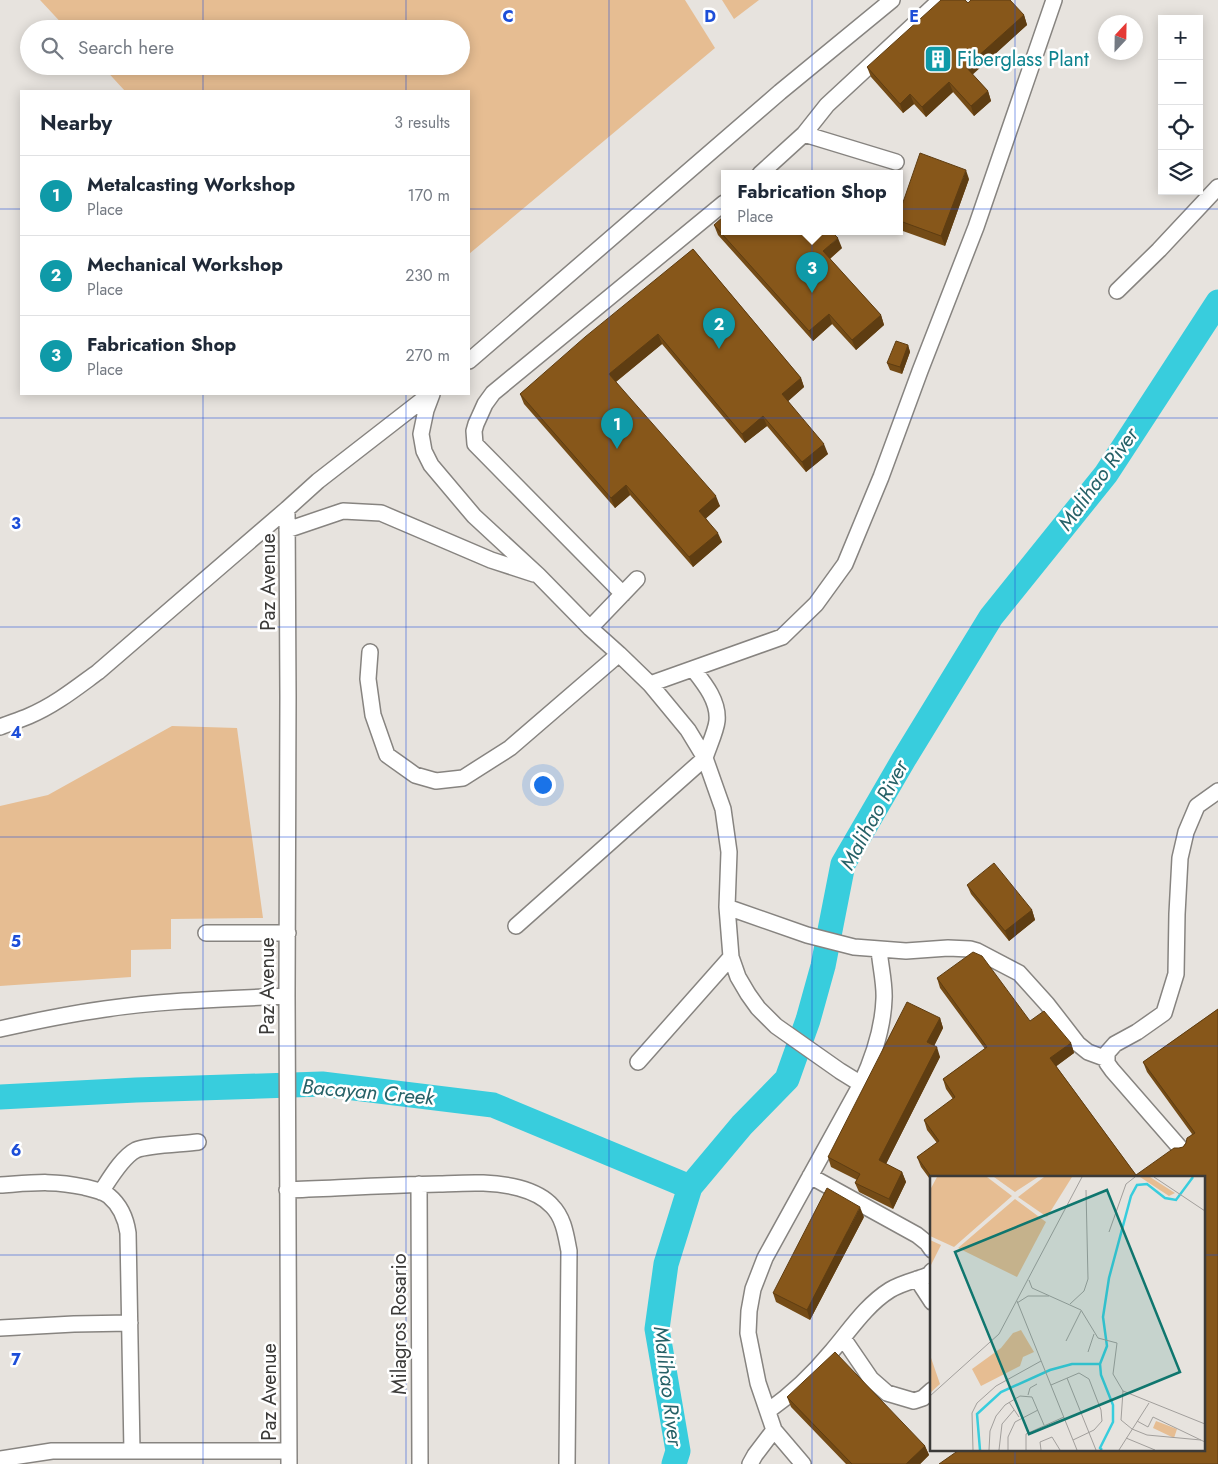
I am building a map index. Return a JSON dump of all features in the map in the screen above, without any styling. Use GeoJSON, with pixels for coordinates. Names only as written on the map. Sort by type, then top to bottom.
{"type":"FeatureCollection","features":[{"type":"Feature","properties":{"kind":"street"},"geometry":{"type":"LineString","coordinates":[[470,360],[780,92],[892,0]]}},
{"type":"Feature","properties":{"kind":"street"},"geometry":{"type":"LineString","coordinates":[[764,170],[804,134],[827,105],[942,0]]}},
{"type":"Feature","properties":{"kind":"street"},"geometry":{"type":"LineString","coordinates":[[650,684],[782,636],[816,604],[844,564],[881,477],[976,227],[1054,0]]}},
{"type":"Feature","properties":{"kind":"street"},"geometry":{"type":"LineString","coordinates":[[804,134],[896,162]]}},
{"type":"Feature","properties":{"kind":"street"},"geometry":{"type":"LineString","coordinates":[[1117,291],[1159,250],[1218,187]]}},
{"type":"Feature","properties":{"kind":"street"},"geometry":{"type":"LineString","coordinates":[[623,594],[475,444],[474,431],[485,404],[493,393],[721,205]]}},
{"type":"Feature","properties":{"kind":"street"},"geometry":{"type":"LineString","coordinates":[[0,726],[29,716],[54,703],[98,672],[318,481],[430,395]]}},
{"type":"Feature","properties":{"kind":"street"},"geometry":{"type":"LineString","coordinates":[[431,395],[421,434],[424,451],[432,465],[474,516],[538,575],[590,628],[650,684],[688,730],[705,758],[723,809],[729,852],[727,907],[731,957],[738,977],[748,994],[758,1008],[776,1026],[861,1084]]}},
{"type":"Feature","properties":{"kind":"street","name":"Paz Avenue"},"geometry":{"type":"LineString","coordinates":[[287,509],[289,1457]]}},
{"type":"Feature","properties":{"kind":"street"},"geometry":{"type":"LineString","coordinates":[[287,530],[343,510],[380,512],[491,560],[538,575]]}},
{"type":"Feature","properties":{"kind":"street"},"geometry":{"type":"LineString","coordinates":[[590,628],[637,579]]}},
{"type":"Feature","properties":{"kind":"street"},"geometry":{"type":"LineString","coordinates":[[370,652],[368,679],[373,715],[387,755],[415,775],[436,781],[463,778],[510,748],[619,654]]}},
{"type":"Feature","properties":{"kind":"street"},"geometry":{"type":"LineString","coordinates":[[516,926],[705,758],[717,720],[714,704],[708,689],[692,669]]}},
{"type":"Feature","properties":{"kind":"street"},"geometry":{"type":"LineString","coordinates":[[1181,1149],[1112,1070],[1107,1063],[1107,1053],[1116,1044],[1164,1013],[1176,974],[1180,858],[1184,840],[1197,806],[1218,791]]}},
{"type":"Feature","properties":{"kind":"street"},"geometry":{"type":"LineString","coordinates":[[727,907],[807,935],[854,947],[906,951],[965,948],[977,951],[1018,973],[1048,1004],[1078,1044],[1088,1052],[1107,1059]]}},
{"type":"Feature","properties":{"kind":"street"},"geometry":{"type":"LineString","coordinates":[[206,933],[288,933]]}},
{"type":"Feature","properties":{"kind":"street"},"geometry":{"type":"LineString","coordinates":[[803,1464],[774,1430],[758,1383],[751,1350],[748,1334],[749,1311],[753,1289],[765,1258],[861,1084],[873,1052],[880,1026],[884,998],[879,949]]}},
{"type":"Feature","properties":{"kind":"street"},"geometry":{"type":"LineString","coordinates":[[638,1062],[731,957]]}},
{"type":"Feature","properties":{"kind":"street"},"geometry":{"type":"LineString","coordinates":[[0,1029],[106,1008],[201,1000],[287,996]]}},
{"type":"Feature","properties":{"kind":"street"},"geometry":{"type":"LineString","coordinates":[[101,1192],[129,1155],[136,1150],[198,1142]]}},
{"type":"Feature","properties":{"kind":"street"},"geometry":{"type":"LineString","coordinates":[[810,1176],[917,1235],[930,1247]]}},
{"type":"Feature","properties":{"kind":"street"},"geometry":{"type":"LineString","coordinates":[[0,1185],[51,1182],[92,1189],[108,1195],[118,1205],[126,1220],[128,1233],[132,1451]]}},
{"type":"Feature","properties":{"kind":"street"},"geometry":{"type":"LineString","coordinates":[[287,1190],[418,1184],[498,1184],[521,1188],[542,1198],[552,1206],[560,1217],[565,1230],[569,1251],[567,1464]]}},
{"type":"Feature","properties":{"kind":"street","name":"Milagros Rosario"},"geometry":{"type":"LineString","coordinates":[[418,1184],[420,1464]]}},
{"type":"Feature","properties":{"kind":"street"},"geometry":{"type":"LineString","coordinates":[[768,1411],[801,1385],[877,1300],[891,1289],[917,1280],[930,1273]]}},
{"type":"Feature","properties":{"kind":"street"},"geometry":{"type":"LineString","coordinates":[[917,1280],[930,1299]]}},
{"type":"Feature","properties":{"kind":"street"},"geometry":{"type":"LineString","coordinates":[[0,1328],[74,1324],[130,1324]]}},
{"type":"Feature","properties":{"kind":"street"},"geometry":{"type":"LineString","coordinates":[[843,1338],[871,1380],[887,1393],[914,1401],[923,1398],[930,1392]]}},
{"type":"Feature","properties":{"kind":"street"},"geometry":{"type":"LineString","coordinates":[[750,1464],[774,1430]]}},
{"type":"Feature","properties":{"kind":"street"},"geometry":{"type":"LineString","coordinates":[[0,1459],[52,1451],[132,1451],[289,1457]]}},
{"type":"Feature","properties":{"kind":"shaded area"},"geometry":{"type":"Polygon","coordinates":[[[40,0],[685,0],[715,48],[470,253],[470,90],[124,90],[110,75],[470,75],[470,20],[59,20],[40,0]]]}},
{"type":"Feature","properties":{"kind":"shaded area"},"geometry":{"type":"Polygon","coordinates":[[[722,0],[759,0],[734,19],[722,0]]]}},
{"type":"Feature","properties":{"kind":"shaded area"},"geometry":{"type":"Polygon","coordinates":[[[172,726],[237,728],[263,918],[171,919],[171,949],[131,950],[131,977],[0,986],[0,806],[48,795],[172,726]]]}},
{"type":"Feature","properties":{"kind":"building","name":"Fiberglass Plant"},"geometry":{"type":"Polygon","coordinates":[[[941,0],[965,0],[968,3],[971,0],[1010,0],[1024,15],[966,67],[988,91],[971,106],[949,82],[922,107],[910,94],[900,104],[867,67],[941,0]]]}},
{"type":"Feature","properties":{"kind":"building"},"geometry":{"type":"Polygon","coordinates":[[[920,153],[966,170],[941,236],[903,222],[903,202],[920,153]]]}},
{"type":"Feature","properties":{"kind":"building"},"geometry":{"type":"Polygon","coordinates":[[[721,219],[721,233],[714,225],[721,219]]]}},
{"type":"Feature","properties":{"kind":"building"},"geometry":{"type":"Polygon","coordinates":[[[723,235],[835,235],[838,238],[823,251],[881,315],[852,340],[829,314],[809,331],[723,235]]]}},
{"type":"Feature","properties":{"kind":"building"},"geometry":{"type":"Polygon","coordinates":[[[693,249],[801,378],[782,394],[824,444],[802,462],[763,416],[742,434],[658,334],[609,374],[716,496],[699,511],[718,533],[689,557],[626,485],[611,498],[520,394],[585,337],[693,249]]]}},
{"type":"Feature","properties":{"kind":"building"},"geometry":{"type":"Polygon","coordinates":[[[896,341],[908,345],[900,367],[887,363],[896,341]]]}},
{"type":"Feature","properties":{"kind":"building"},"geometry":{"type":"Polygon","coordinates":[[[994,863],[1032,910],[1005,931],[967,885],[994,863]]]}},
{"type":"Feature","properties":{"kind":"building"},"geometry":{"type":"Polygon","coordinates":[[[973,952],[982,956],[1030,1021],[1044,1011],[1071,1043],[1050,1058],[1136,1175],[1174,1148],[1183,1147],[1187,1138],[1195,1133],[1143,1062],[1218,1009],[1218,1464],[939,1464],[956,1452],[1206,1452],[1206,1176],[931,1176],[917,1157],[939,1141],[924,1120],[955,1097],[943,1079],[987,1047],[937,978],[973,952]]]}},
{"type":"Feature","properties":{"kind":"building"},"geometry":{"type":"Polygon","coordinates":[[[907,1002],[940,1018],[927,1042],[937,1047],[879,1160],[902,1172],[889,1199],[855,1183],[860,1174],[828,1157],[907,1002]]]}},
{"type":"Feature","properties":{"kind":"building"},"geometry":{"type":"Polygon","coordinates":[[[827,1188],[860,1207],[807,1310],[773,1293],[827,1188]]]}},
{"type":"Feature","properties":{"kind":"building"},"geometry":{"type":"Polygon","coordinates":[[[835,1352],[925,1446],[906,1464],[852,1464],[787,1397],[835,1352]]]}},
{"type":"Feature","properties":{"kind":"waterway","name":"Malihao River"},"geometry":{"type":"LineString","coordinates":[[674,1464],[678,1451],[657,1329],[666,1264],[690,1187],[742,1125],[787,1079],[808,1020],[823,966],[843,864],[904,759],[991,617],[1106,474],[1218,302]]}},
{"type":"Feature","properties":{"kind":"waterway","name":"Bacayan Creek"},"geometry":{"type":"LineString","coordinates":[[0,1097],[136,1090],[322,1084],[493,1105],[690,1187]]}},
{"type":"Feature","properties":{"kind":"place","name":"Fiberglass Plant"},"geometry":{"type":"Point","coordinates":[938,59]}},
{"type":"Feature","properties":{"kind":"place","name":"Fabrication Shop"},"geometry":{"type":"Point","coordinates":[812,293]}},
{"type":"Feature","properties":{"kind":"place","name":"Mechanical Workshop"},"geometry":{"type":"Point","coordinates":[719,349]}},
{"type":"Feature","properties":{"kind":"place","name":"Metalcasting Workshop"},"geometry":{"type":"Point","coordinates":[617,449]}}]}
